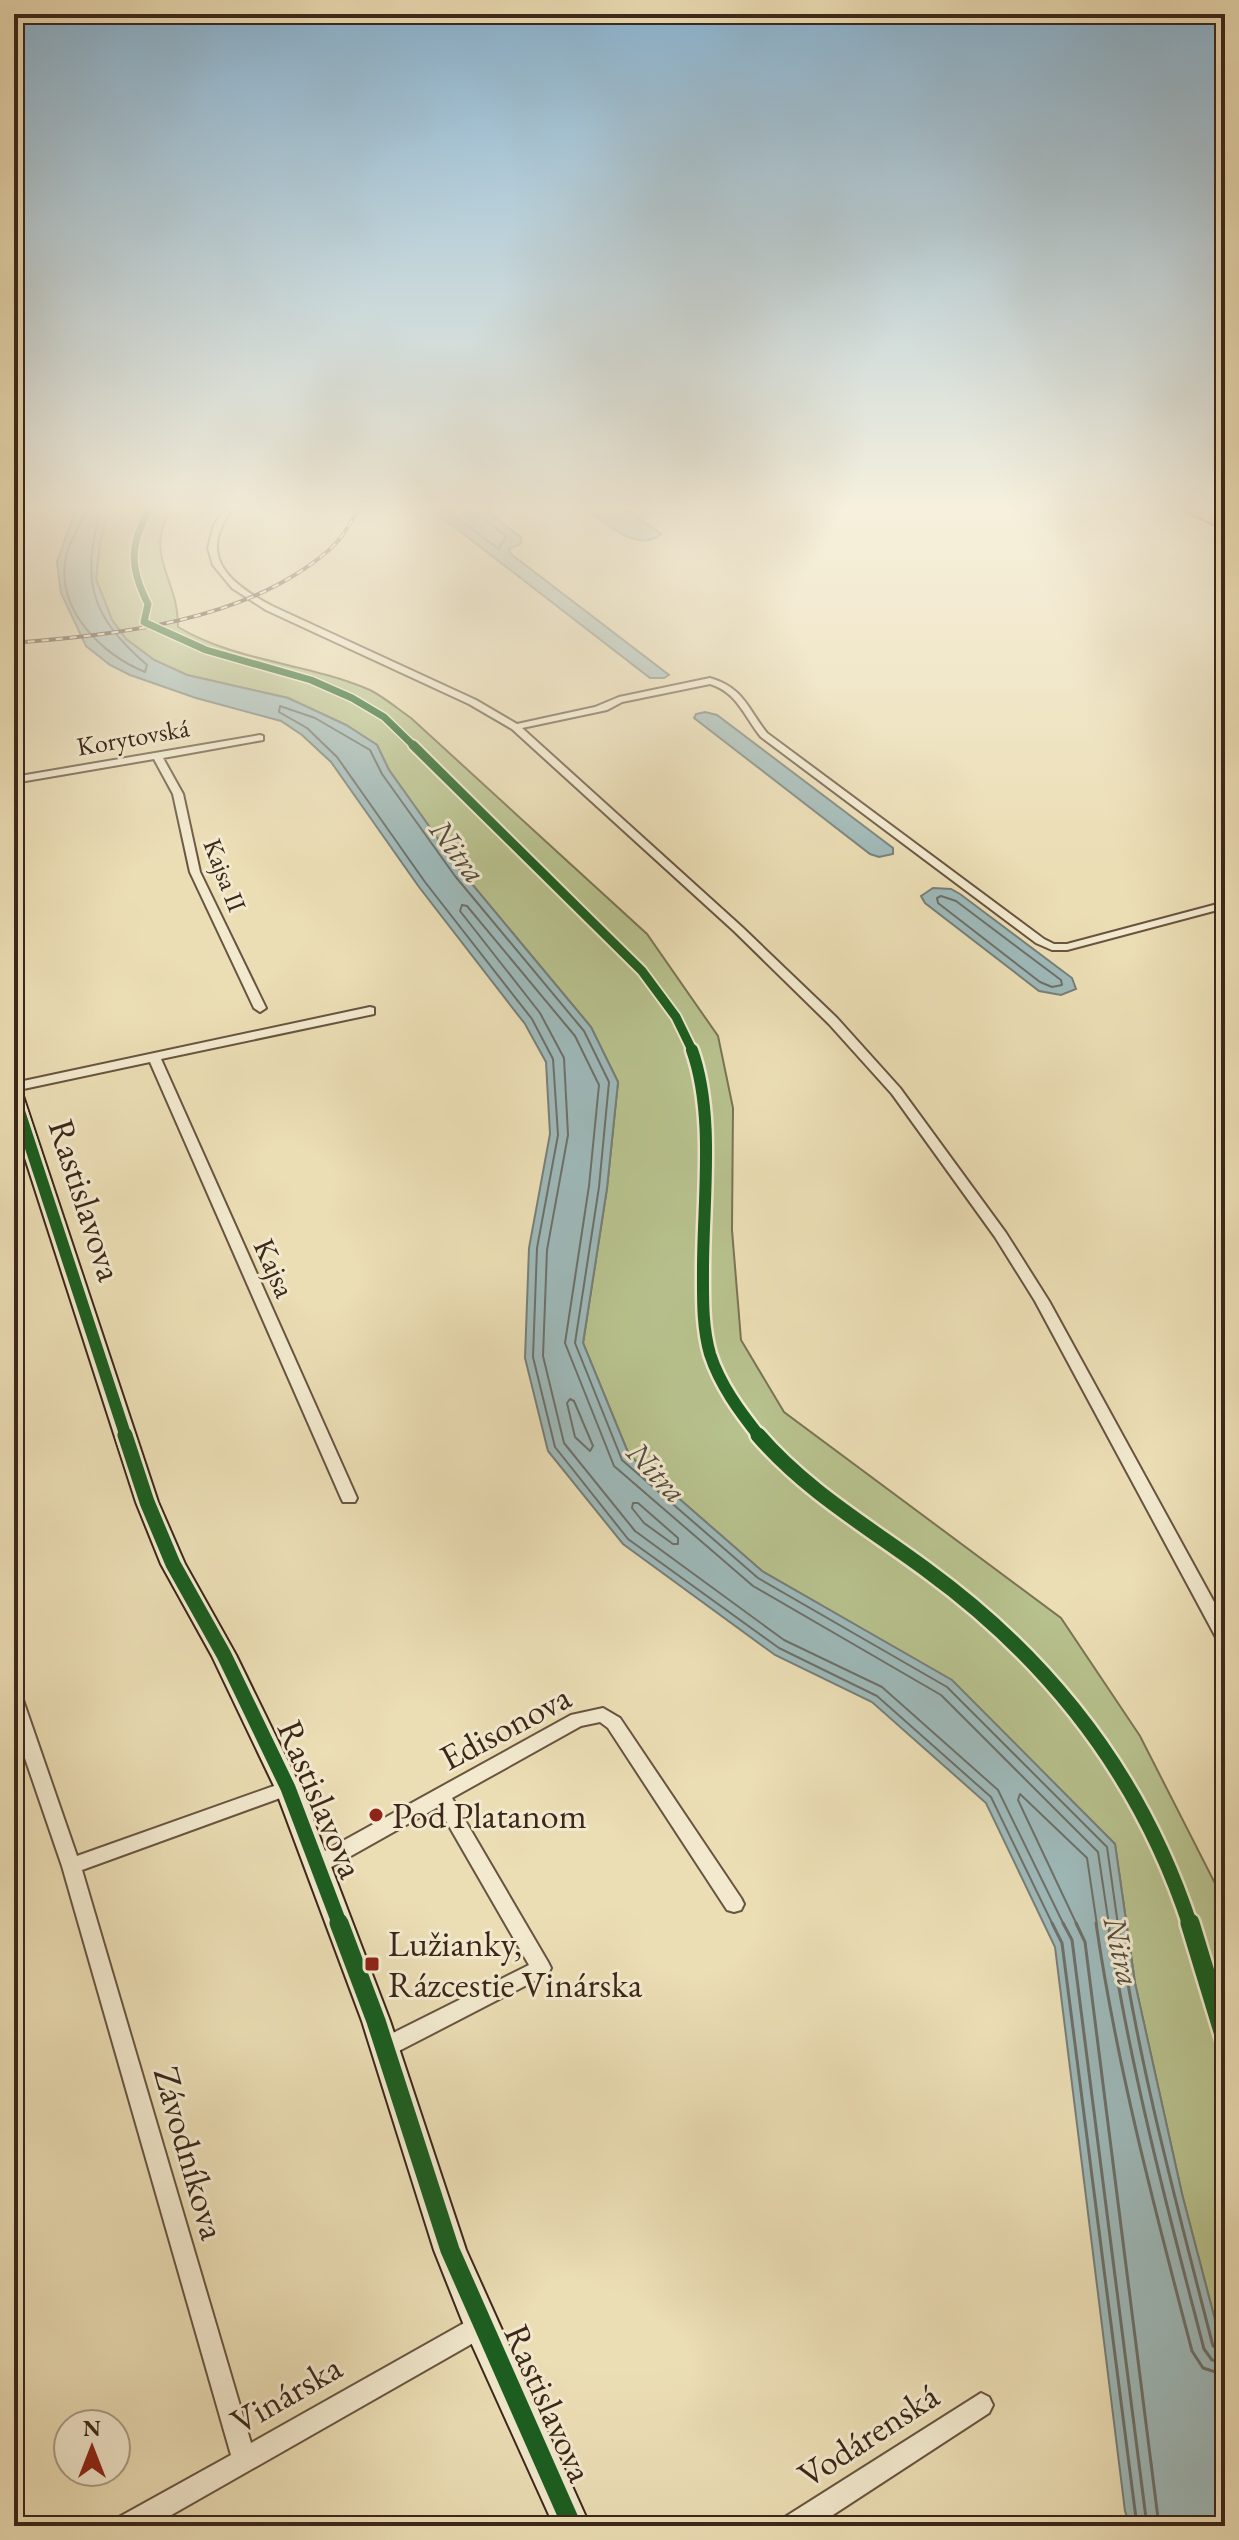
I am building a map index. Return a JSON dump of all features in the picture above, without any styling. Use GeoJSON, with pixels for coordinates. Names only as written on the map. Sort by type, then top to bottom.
{"type":"FeatureCollection","features":[{"type":"Feature","properties":{"kind":"street"},"geometry":{"type":"LineString","coordinates":[[306,624],[498,715],[535,742],[760,949],[833,1021],[896,1091],[1001,1236],[1042,1301],[1225,1638]]}},
{"type":"Feature","properties":{"kind":"street"},"geometry":{"type":"LineString","coordinates":[[515,727],[720,683],[741,699],[764,735],[1052,947],[1067,947],[1225,905]]}},
{"type":"Feature","properties":{"kind":"street"},"geometry":{"type":"LineString","coordinates":[[498,715],[547,720]]}},
{"type":"Feature","properties":{"kind":"street"},"geometry":{"type":"LineString","coordinates":[[535,742],[547,720]]}},
{"type":"Feature","properties":{"kind":"street","name":"Korytovská"},"geometry":{"type":"LineString","coordinates":[[14,780],[260,738]]}},
{"type":"Feature","properties":{"kind":"street","name":"Kajsa II"},"geometry":{"type":"LineString","coordinates":[[157,756],[178,794],[195,872],[260,1008]]}},
{"type":"Feature","properties":{"kind":"street"},"geometry":{"type":"LineString","coordinates":[[14,1087],[370,1011]]}},
{"type":"Feature","properties":{"kind":"street","name":"Kajsa"},"geometry":{"type":"LineString","coordinates":[[155,1059],[349,1498]]}},
{"type":"Feature","properties":{"kind":"street","name":"Rastislavova"},"geometry":{"type":"LineString","coordinates":[[14,1096],[147,1502],[173,1564],[224,1655],[288,1788],[386,2047],[450,2250],[572,2526]]}},
{"type":"Feature","properties":{"kind":"street","name":"Závodníkova"},"geometry":{"type":"LineString","coordinates":[[14,1700],[71,1866],[244,2459]]}},
{"type":"Feature","properties":{"kind":"street","name":"Edisonova"},"geometry":{"type":"LineString","coordinates":[[319,1864],[577,1720],[603,1715],[614,1723],[734,1904]]}},
{"type":"Feature","properties":{"kind":"street"},"geometry":{"type":"LineString","coordinates":[[71,1866],[288,1788]]}},
{"type":"Feature","properties":{"kind":"street"},"geometry":{"type":"LineString","coordinates":[[386,2047],[541,1968],[442,1797]]}},
{"type":"Feature","properties":{"kind":"street","name":"Vinárska"},"geometry":{"type":"LineString","coordinates":[[128,2526],[481,2326]]}},
{"type":"Feature","properties":{"kind":"street","name":"Vodárenská"},"geometry":{"type":"LineString","coordinates":[[794,2526],[981,2405]]}},
{"type":"Feature","properties":{"kind":"green space"},"geometry":{"type":"Polygon","coordinates":[[[115,624],[178,624],[178,627],[224,648],[346,681],[380,696],[411,718],[647,934],[718,1036],[733,1108],[732,1230],[741,1340],[784,1412],[1061,1618],[1140,1736],[1225,1903],[1225,2358],[1182,2194],[1135,1983],[1115,1844],[952,1681],[762,1571],[629,1455],[583,1343],[607,1188],[618,1082],[591,1027],[461,871],[389,770],[377,745],[346,725],[288,698],[187,675],[154,660],[126,639],[115,624]]]}},
{"type":"Feature","properties":{"kind":"water","name":"Nitra"},"geometry":{"type":"Polygon","coordinates":[[[75,624],[115,624],[126,639],[154,660],[187,675],[288,698],[346,725],[377,745],[389,770],[461,871],[591,1027],[618,1082],[607,1188],[583,1343],[629,1455],[762,1571],[952,1680],[1115,1844],[1135,1983],[1182,2194],[1225,2358],[1225,2526],[1130,2526],[1125,2511],[1055,1947],[986,1803],[872,1702],[775,1655],[623,1544],[548,1451],[525,1358],[529,1248],[550,1134],[546,1062],[525,1024],[419,887],[331,762],[302,735],[281,721],[196,698],[130,675],[110,665],[86,646],[75,624]]]}},
{"type":"Feature","properties":{"kind":"water"},"geometry":{"type":"Polygon","coordinates":[[[579,624],[602,624],[669,675],[650,678],[579,624]]]}},
{"type":"Feature","properties":{"kind":"water"},"geometry":{"type":"Polygon","coordinates":[[[705,712],[717,715],[893,848],[893,854],[879,857],[870,854],[694,718],[696,714],[705,712]]]}},
{"type":"Feature","properties":{"kind":"water"},"geometry":{"type":"Polygon","coordinates":[[[933,888],[951,889],[960,894],[1072,978],[1076,989],[1061,995],[1039,991],[925,903],[921,896],[933,888]]]}},
{"type":"Feature","properties":{"kind":"railway"},"geometry":{"type":"LineString","coordinates":[[14,643],[96,635],[164,624]]}},
{"type":"Feature","properties":{"kind":"cycle path"},"geometry":{"type":"LineString","coordinates":[[147,624],[206,650],[311,680],[352,698],[384,717],[628,956],[666,1001],[693,1051],[703,1089],[703,1300],[705,1327],[715,1367],[735,1404],[760,1438],[790,1468],[822,1495],[960,1595],[1013,1641],[1059,1689],[1098,1739],[1132,1792],[1160,1849],[1185,1908],[1225,2038]]}},
{"type":"Feature","properties":{"kind":"cycle path"},"geometry":{"type":"LineString","coordinates":[[14,1096],[147,1502],[173,1564],[224,1655],[288,1788],[376,2021],[450,2250],[572,2526]]}},
{"type":"Feature","properties":{"kind":"place","name":"Pod Platanom"},"geometry":{"type":"Point","coordinates":[376,1815]}},
{"type":"Feature","properties":{"kind":"place","name":"Lužianky, Rázcestie Vinárska"},"geometry":{"type":"Point","coordinates":[372,1964]}}]}
